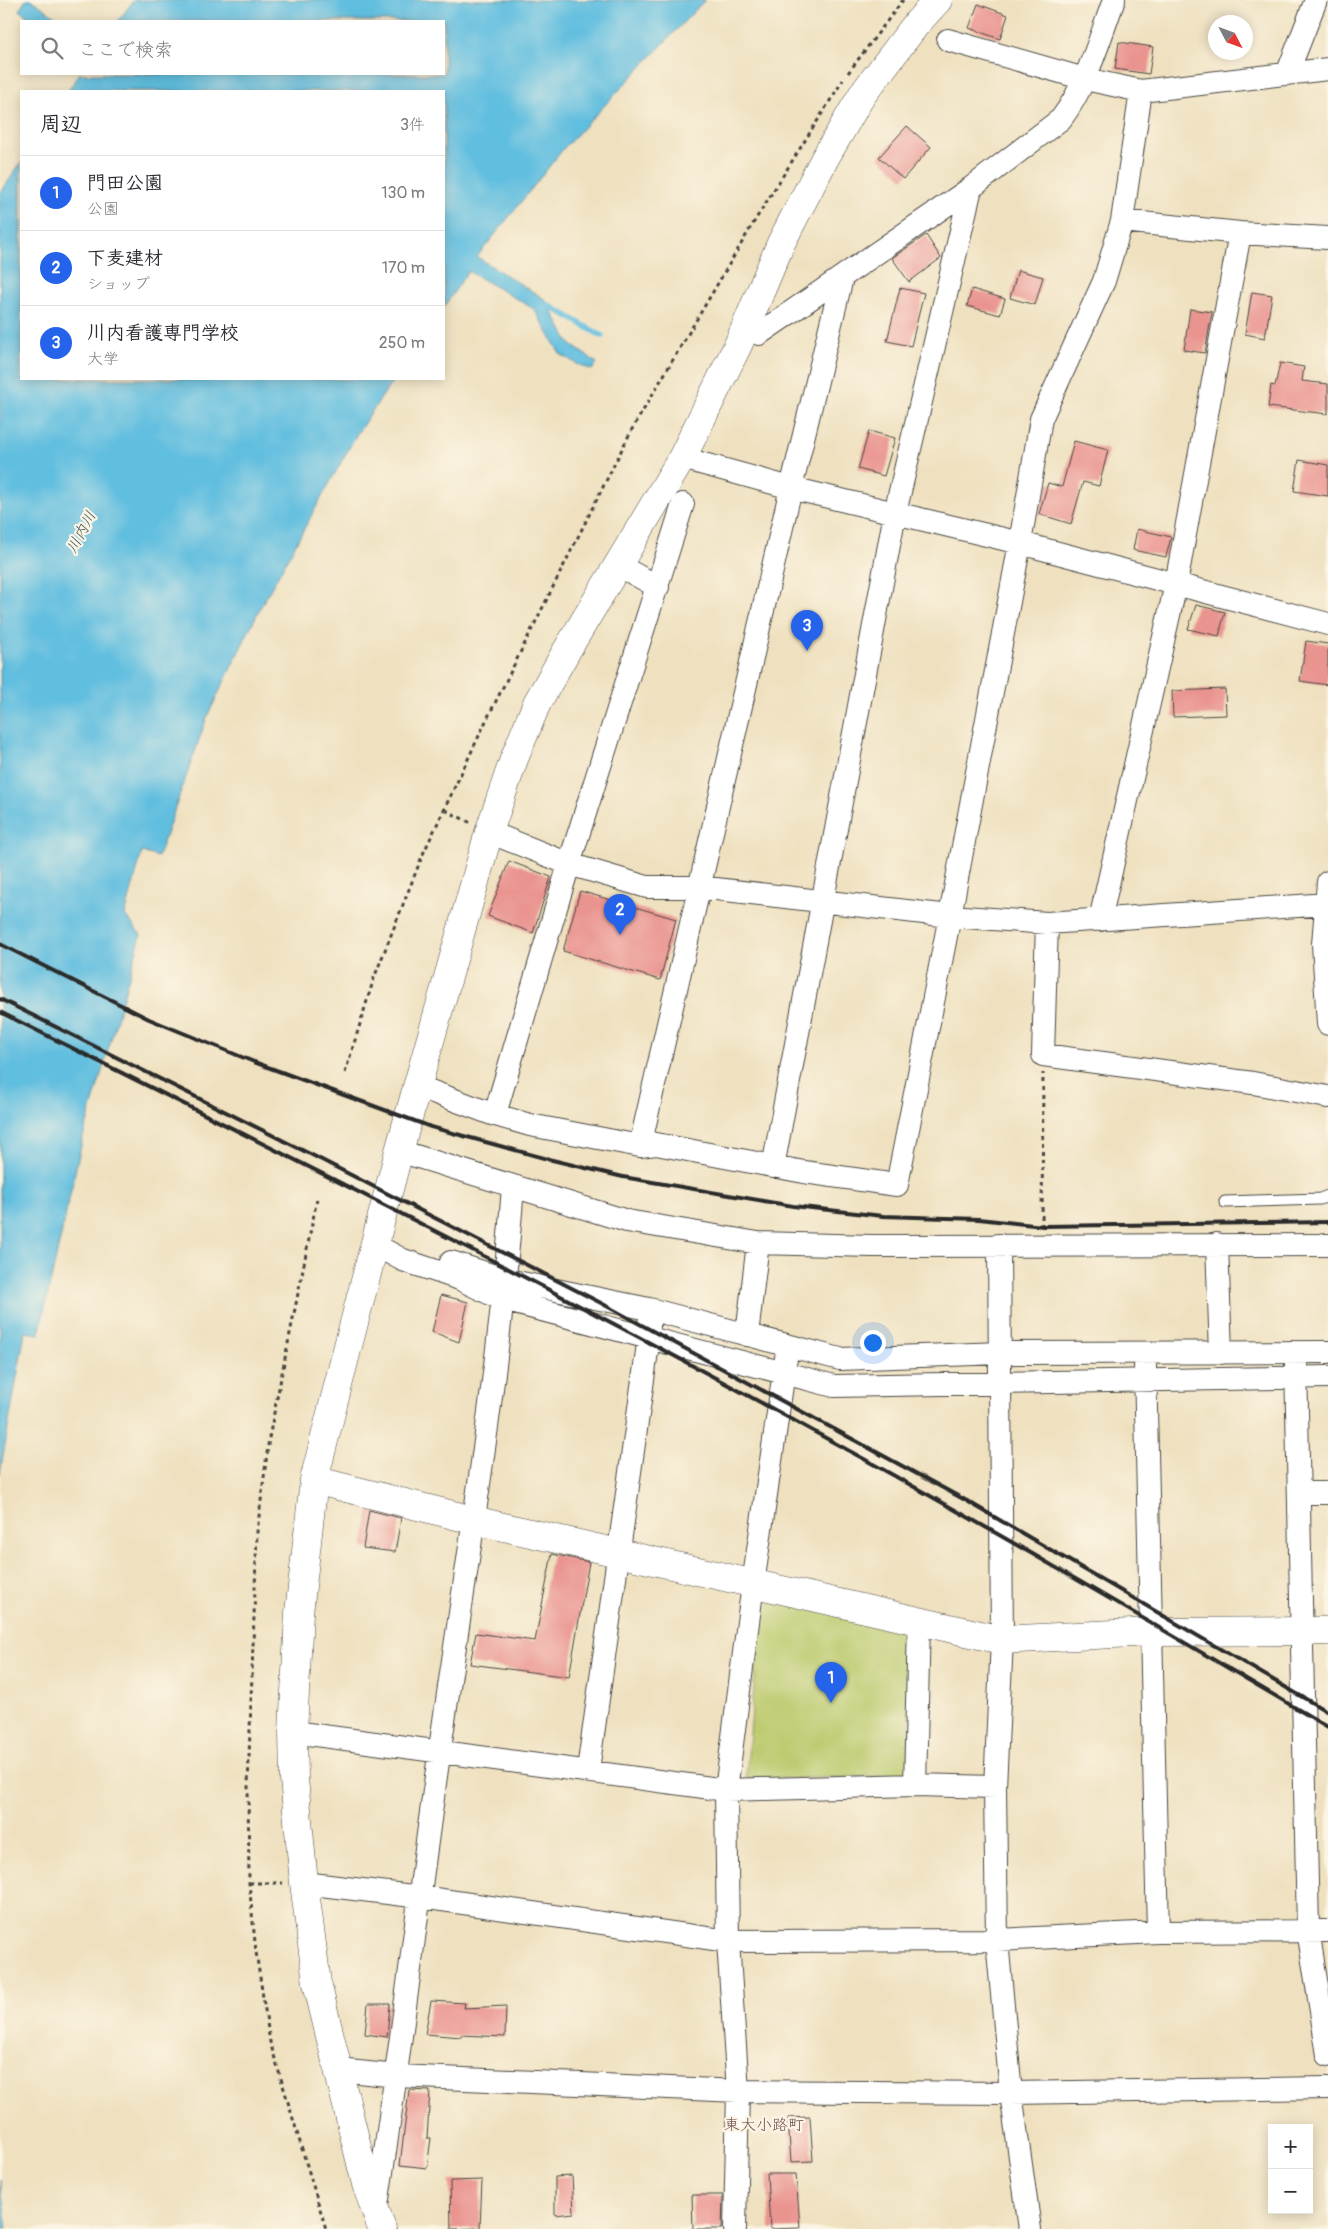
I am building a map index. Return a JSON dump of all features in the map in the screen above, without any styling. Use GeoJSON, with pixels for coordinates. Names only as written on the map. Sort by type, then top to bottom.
{"type":"FeatureCollection","features":[{"type":"Feature","properties":{"kind":"street"},"geometry":{"type":"LineString","coordinates":[[379,2221],[366,2184],[317,1984],[304,1883],[294,1779],[292,1732],[299,1613],[314,1480],[399,1151],[489,832],[514,759],[537,703],[682,458],[738,346],[781,243],[825,158],[862,95],[917,23],[938,0]]}},
{"type":"Feature","properties":{"kind":"street"},"geometry":{"type":"LineString","coordinates":[[760,334],[971,188],[1061,120],[1070,108],[1085,79],[1114,0]]}},
{"type":"Feature","properties":{"kind":"street"},"geometry":{"type":"LineString","coordinates":[[1287,74],[1316,0]]}},
{"type":"Feature","properties":{"kind":"street"},"geometry":{"type":"LineString","coordinates":[[948,40],[1085,79],[1141,91],[1328,69]]}},
{"type":"Feature","properties":{"kind":"street"},"geometry":{"type":"LineString","coordinates":[[417,1086],[530,1125],[640,1146],[656,1144],[773,1167],[897,1185],[950,916],[1020,543],[1041,419],[1104,282],[1122,220],[1141,91]]}},
{"type":"Feature","properties":{"kind":"street"},"geometry":{"type":"LineString","coordinates":[[773,1167],[895,513],[971,188]]}},
{"type":"Feature","properties":{"kind":"street"},"geometry":{"type":"LineString","coordinates":[[1122,220],[1240,233],[1328,238]]}},
{"type":"Feature","properties":{"kind":"street"},"geometry":{"type":"LineString","coordinates":[[1100,920],[1176,584],[1240,233]]}},
{"type":"Feature","properties":{"kind":"street"},"geometry":{"type":"LineString","coordinates":[[640,1146],[791,488],[842,278]]}},
{"type":"Feature","properties":{"kind":"street"},"geometry":{"type":"LineString","coordinates":[[682,458],[791,488],[1020,543],[1328,624]]}},
{"type":"Feature","properties":{"kind":"street"},"geometry":{"type":"LineString","coordinates":[[495,1114],[569,864],[658,588],[683,504]]}},
{"type":"Feature","properties":{"kind":"street"},"geometry":{"type":"LineString","coordinates":[[618,565],[658,588]]}},
{"type":"Feature","properties":{"kind":"street"},"geometry":{"type":"LineString","coordinates":[[489,832],[569,864],[647,887],[699,887],[950,916],[1047,923],[1327,904]]}},
{"type":"Feature","properties":{"kind":"street"},"geometry":{"type":"LineString","coordinates":[[1328,882],[1323,944],[1328,1024]]}},
{"type":"Feature","properties":{"kind":"street"},"geometry":{"type":"LineString","coordinates":[[1047,923],[1043,1055],[1253,1083],[1328,1097]]}},
{"type":"Feature","properties":{"kind":"street"},"geometry":{"type":"LineString","coordinates":[[399,1151],[628,1221],[758,1243],[872,1246],[1328,1245]]}},
{"type":"Feature","properties":{"kind":"street"},"geometry":{"type":"LineString","coordinates":[[379,2221],[439,1752],[505,1290],[513,1186]]}},
{"type":"Feature","properties":{"kind":"street"},"geometry":{"type":"LineString","coordinates":[[747,1335],[758,1243]]}},
{"type":"Feature","properties":{"kind":"street"},"geometry":{"type":"LineString","coordinates":[[1217,1244],[1221,1353]]}},
{"type":"Feature","properties":{"kind":"street"},"geometry":{"type":"LineString","coordinates":[[375,1245],[408,1248],[505,1290],[649,1338],[834,1386],[1328,1377]]}},
{"type":"Feature","properties":{"kind":"street"},"geometry":{"type":"LineString","coordinates":[[999,1245],[1002,1640],[995,1787],[998,1940],[1011,2094],[1030,2229]]}},
{"type":"Feature","properties":{"kind":"street"},"geometry":{"type":"LineString","coordinates":[[505,1290],[650,1309],[840,1359],[1001,1353],[1328,1352]]}},
{"type":"Feature","properties":{"kind":"street"},"geometry":{"type":"LineString","coordinates":[[588,1770],[649,1338],[650,1309]]}},
{"type":"Feature","properties":{"kind":"street"},"geometry":{"type":"LineString","coordinates":[[734,2229],[738,2091],[728,1941],[726,1790],[787,1345]]}},
{"type":"Feature","properties":{"kind":"street"},"geometry":{"type":"LineString","coordinates":[[1296,1352],[1300,1493],[1315,1631],[1318,1930],[1328,2055]]}},
{"type":"Feature","properties":{"kind":"street"},"geometry":{"type":"LineString","coordinates":[[1145,1353],[1158,1932]]}},
{"type":"Feature","properties":{"kind":"street"},"geometry":{"type":"LineString","coordinates":[[314,1480],[473,1520],[1002,1640],[1151,1632],[1315,1631]]}},
{"type":"Feature","properties":{"kind":"street"},"geometry":{"type":"LineString","coordinates":[[1300,1493],[1328,1493]]}},
{"type":"Feature","properties":{"kind":"street"},"geometry":{"type":"LineString","coordinates":[[915,1785],[919,1622]]}},
{"type":"Feature","properties":{"kind":"street"},"geometry":{"type":"LineString","coordinates":[[292,1732],[588,1770],[726,1790],[915,1785],[995,1787]]}},
{"type":"Feature","properties":{"kind":"street"},"geometry":{"type":"LineString","coordinates":[[304,1883],[421,1897],[728,1941],[998,1940],[1158,1932],[1318,1930]]}},
{"type":"Feature","properties":{"kind":"street"},"geometry":{"type":"LineString","coordinates":[[339,2070],[397,2076],[738,2091],[1011,2094],[1328,2088]]}},
{"type":"Feature","properties":{"kind":"lane"},"geometry":{"type":"LineString","coordinates":[[1225,1202],[1320,1199],[1328,1196]]}},
{"type":"Feature","properties":{"kind":"path"},"geometry":{"type":"LineString","coordinates":[[345,1073],[374,978],[423,854],[486,721],[631,431],[801,144]]}},
{"type":"Feature","properties":{"kind":"path"},"geometry":{"type":"LineString","coordinates":[[1037,1231],[1043,1226],[1043,1055]]}},
{"type":"Feature","properties":{"kind":"path"},"geometry":{"type":"LineString","coordinates":[[317,1199],[269,1438],[257,1532],[248,1776],[249,1883],[256,1952],[270,2042],[326,2229]]}},
{"type":"Feature","properties":{"kind":"path"},"geometry":{"type":"LineString","coordinates":[[249,1883],[304,1883]]}},
{"type":"Feature","properties":{"kind":"green space"},"geometry":{"type":"Polygon","coordinates":[[[762,1596],[911,1630],[909,1776],[746,1779],[762,1596]]]}},
{"type":"Feature","properties":{"kind":"water"},"geometry":{"type":"Polygon","coordinates":[[[26,0],[32,0],[61,20],[33,20],[19,10],[26,0]]]}},
{"type":"Feature","properties":{"kind":"water"},"geometry":{"type":"Polygon","coordinates":[[[134,0],[705,0],[564,148],[477,257],[546,300],[570,344],[597,363],[592,370],[560,354],[534,309],[468,271],[445,306],[445,90],[69,90],[78,75],[445,75],[445,20],[119,20],[134,0]]]}},
{"type":"Feature","properties":{"kind":"water","name":"川内川"},"geometry":{"type":"Polygon","coordinates":[[[20,164],[20,380],[393,380],[358,432],[260,608],[207,717],[158,857],[142,852],[125,915],[141,935],[82,1141],[39,1334],[25,1332],[0,1473],[0,194],[20,164]]]}},
{"type":"Feature","properties":{"kind":"water"},"geometry":{"type":"Polygon","coordinates":[[[0,2180],[7,2229],[0,2229],[0,2180]]]}},
{"type":"Feature","properties":{"kind":"building"},"geometry":{"type":"Polygon","coordinates":[[[978,4],[1008,15],[1000,39],[969,28],[978,4]]]}},
{"type":"Feature","properties":{"kind":"building"},"geometry":{"type":"Polygon","coordinates":[[[1119,42],[1153,47],[1149,74],[1115,69],[1119,42]]]}},
{"type":"Feature","properties":{"kind":"building"},"geometry":{"type":"Polygon","coordinates":[[[907,126],[931,147],[903,179],[879,157],[907,126]]]}},
{"type":"Feature","properties":{"kind":"building"},"geometry":{"type":"Polygon","coordinates":[[[926,235],[941,258],[909,282],[892,258],[926,235]]]}},
{"type":"Feature","properties":{"kind":"building"},"geometry":{"type":"Polygon","coordinates":[[[1018,270],[1043,277],[1035,305],[1010,298],[1018,270]]]}},
{"type":"Feature","properties":{"kind":"building"},"geometry":{"type":"Polygon","coordinates":[[[900,288],[924,293],[911,346],[887,341],[900,288]]]}},
{"type":"Feature","properties":{"kind":"building"},"geometry":{"type":"Polygon","coordinates":[[[972,289],[1005,299],[1000,315],[967,306],[972,289]]]}},
{"type":"Feature","properties":{"kind":"building"},"geometry":{"type":"Polygon","coordinates":[[[1252,292],[1272,295],[1265,338],[1245,334],[1252,292]]]}},
{"type":"Feature","properties":{"kind":"building"},"geometry":{"type":"Polygon","coordinates":[[[1190,309],[1212,312],[1205,353],[1184,350],[1190,309]]]}},
{"type":"Feature","properties":{"kind":"building"},"geometry":{"type":"Polygon","coordinates":[[[1280,363],[1304,367],[1302,381],[1328,384],[1328,414],[1268,407],[1271,385],[1275,386],[1280,363]]]}},
{"type":"Feature","properties":{"kind":"building"},"geometry":{"type":"Polygon","coordinates":[[[869,431],[895,438],[884,476],[858,469],[869,431]]]}},
{"type":"Feature","properties":{"kind":"building"},"geometry":{"type":"Polygon","coordinates":[[[1074,441],[1108,450],[1099,486],[1083,482],[1071,524],[1039,514],[1048,483],[1062,487],[1074,441]]]}},
{"type":"Feature","properties":{"kind":"building"},"geometry":{"type":"Polygon","coordinates":[[[1299,460],[1328,465],[1328,496],[1294,491],[1299,460]]]}},
{"type":"Feature","properties":{"kind":"building"},"geometry":{"type":"Polygon","coordinates":[[[1137,529],[1171,537],[1166,557],[1133,550],[1137,529]]]}},
{"type":"Feature","properties":{"kind":"building"},"geometry":{"type":"Polygon","coordinates":[[[1196,605],[1225,612],[1219,636],[1188,629],[1196,605]]]}},
{"type":"Feature","properties":{"kind":"building"},"geometry":{"type":"Polygon","coordinates":[[[1306,641],[1328,644],[1328,685],[1300,681],[1306,641]]]}},
{"type":"Feature","properties":{"kind":"building"},"geometry":{"type":"Polygon","coordinates":[[[1225,689],[1226,715],[1173,717],[1172,691],[1225,689]]]}},
{"type":"Feature","properties":{"kind":"building"},"geometry":{"type":"Polygon","coordinates":[[[509,861],[551,877],[533,933],[488,916],[509,861]]]}},
{"type":"Feature","properties":{"kind":"building"},"geometry":{"type":"Polygon","coordinates":[[[580,891],[676,919],[660,980],[563,951],[580,891]]]}},
{"type":"Feature","properties":{"kind":"building"},"geometry":{"type":"Polygon","coordinates":[[[441,1295],[468,1302],[459,1342],[432,1332],[441,1295]]]}},
{"type":"Feature","properties":{"kind":"building"},"geometry":{"type":"Polygon","coordinates":[[[369,1510],[401,1518],[395,1552],[363,1548],[369,1510]]]}},
{"type":"Feature","properties":{"kind":"building"},"geometry":{"type":"Polygon","coordinates":[[[552,1554],[589,1562],[569,1677],[470,1664],[476,1633],[535,1641],[552,1554]]]}},
{"type":"Feature","properties":{"kind":"building"},"geometry":{"type":"Polygon","coordinates":[[[431,2001],[465,2003],[464,2008],[506,2006],[505,2037],[461,2035],[461,2037],[425,2034],[431,2001]]]}},
{"type":"Feature","properties":{"kind":"building"},"geometry":{"type":"Polygon","coordinates":[[[368,2004],[390,2004],[387,2037],[365,2034],[368,2004]]]}},
{"type":"Feature","properties":{"kind":"building"},"geometry":{"type":"Polygon","coordinates":[[[409,2090],[430,2091],[427,2138],[431,2138],[427,2168],[400,2165],[409,2090]]]}},
{"type":"Feature","properties":{"kind":"building"},"geometry":{"type":"Polygon","coordinates":[[[810,2117],[813,2161],[791,2162],[788,2118],[810,2117]]]}},
{"type":"Feature","properties":{"kind":"building"},"geometry":{"type":"Polygon","coordinates":[[[767,2174],[796,2174],[800,2228],[770,2229],[767,2174]]]}},
{"type":"Feature","properties":{"kind":"building"},"geometry":{"type":"Polygon","coordinates":[[[572,2176],[574,2213],[555,2215],[555,2177],[572,2176]]]}},
{"type":"Feature","properties":{"kind":"building"},"geometry":{"type":"Polygon","coordinates":[[[482,2180],[480,2228],[451,2229],[450,2181],[482,2180]]]}},
{"type":"Feature","properties":{"kind":"building"},"geometry":{"type":"Polygon","coordinates":[[[692,2195],[723,2195],[722,2229],[693,2229],[692,2195]]]}},
{"type":"Feature","properties":{"kind":"waterway"},"geometry":{"type":"LineString","coordinates":[[543,302],[602,336]]}},
{"type":"Feature","properties":{"kind":"railway"},"geometry":{"type":"LineString","coordinates":[[0,944],[149,1019],[254,1062],[431,1127],[544,1158],[623,1177],[793,1206],[883,1216],[979,1219],[1043,1226],[1328,1222]]}},
{"type":"Feature","properties":{"kind":"railway"},"geometry":{"type":"LineString","coordinates":[[0,999],[312,1155],[601,1303],[967,1501],[1328,1712]]}},
{"type":"Feature","properties":{"kind":"railway"},"geometry":{"type":"LineString","coordinates":[[0,1012],[413,1220],[618,1326],[886,1471],[1328,1727]]}},
{"type":"Feature","properties":{"kind":"place","name":"川内看護専門学校"},"geometry":{"type":"Point","coordinates":[807,651]}},
{"type":"Feature","properties":{"kind":"place","name":"下麦建材"},"geometry":{"type":"Point","coordinates":[620,935]}},
{"type":"Feature","properties":{"kind":"place","name":"門田公園"},"geometry":{"type":"Point","coordinates":[831,1703]}},
{"type":"Feature","properties":{"kind":"district","name":"東大小路町"},"geometry":{"type":"Point","coordinates":[764,2124]}}]}
